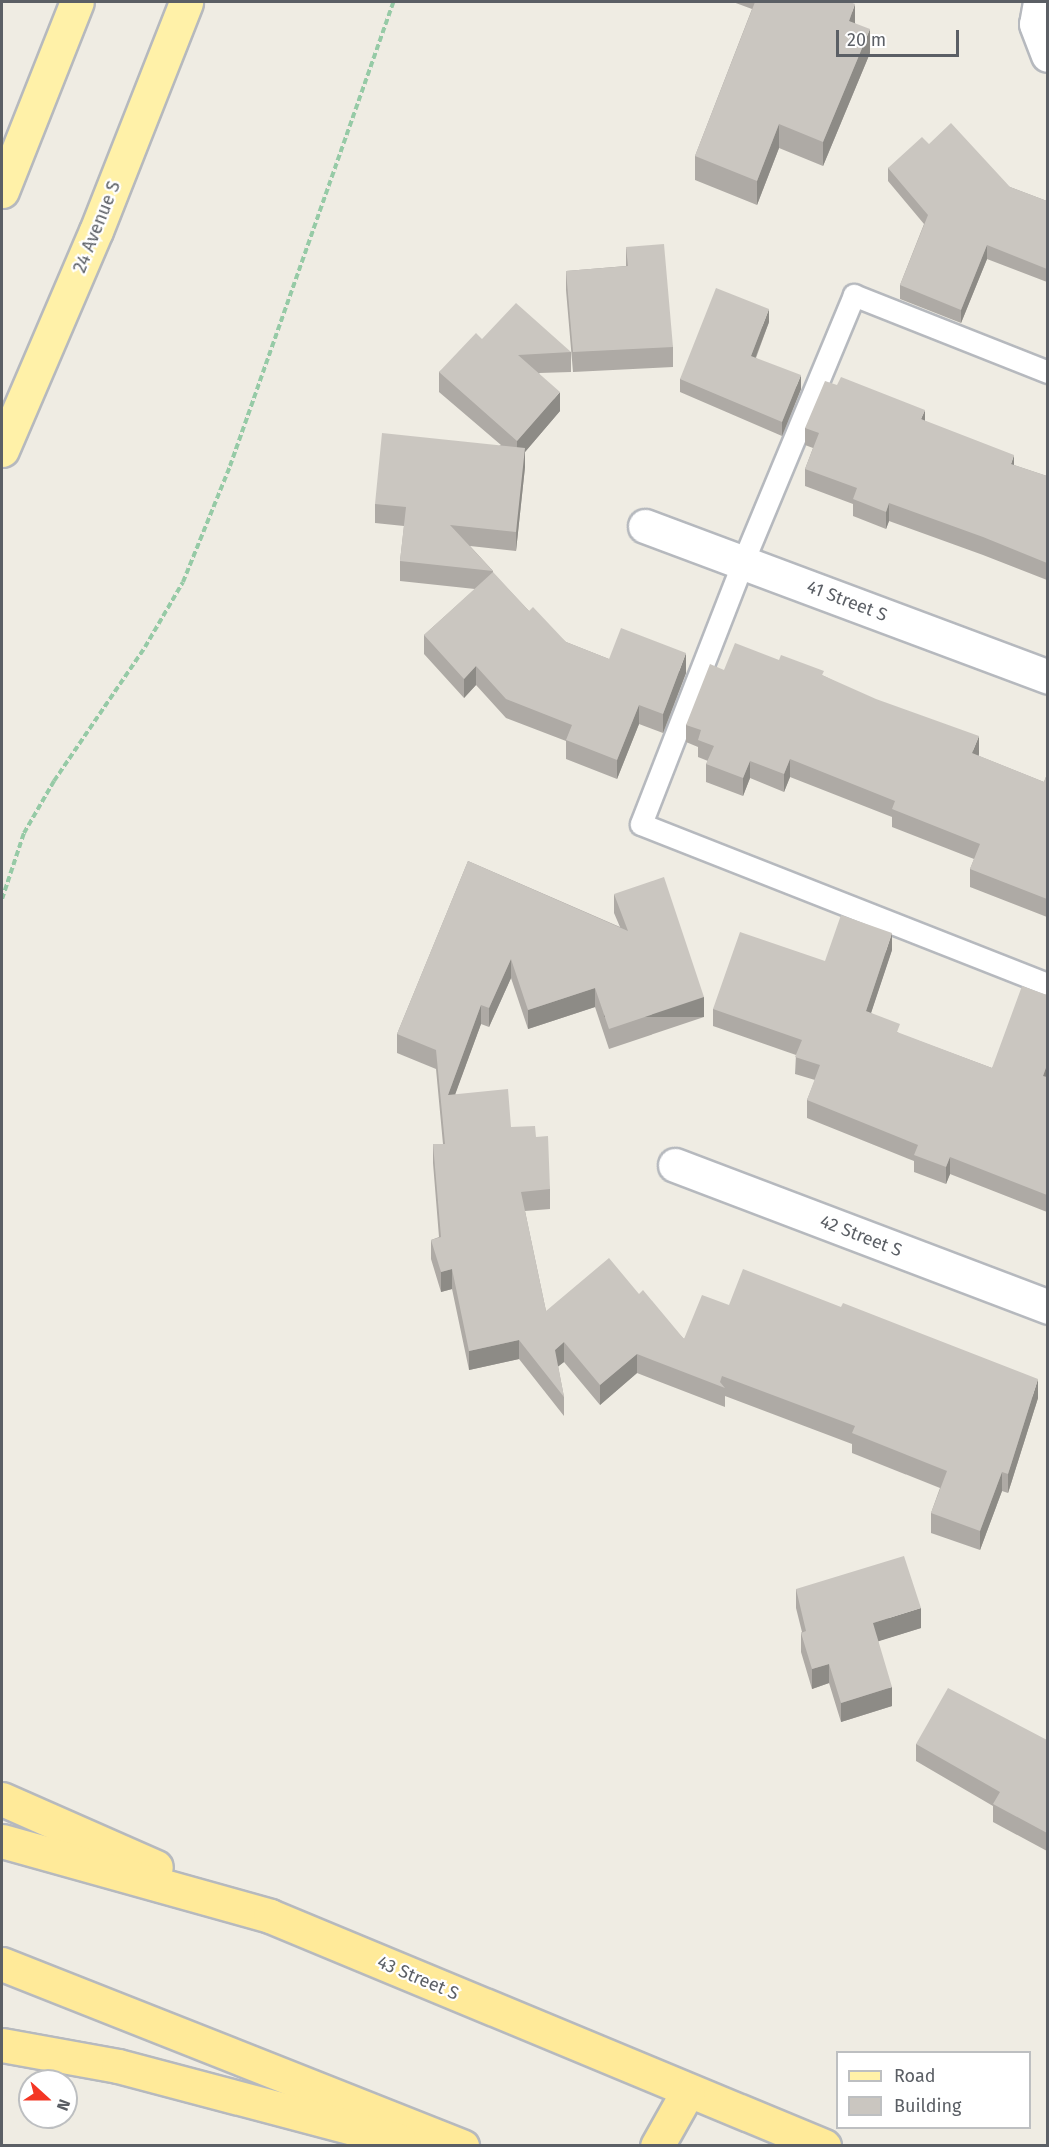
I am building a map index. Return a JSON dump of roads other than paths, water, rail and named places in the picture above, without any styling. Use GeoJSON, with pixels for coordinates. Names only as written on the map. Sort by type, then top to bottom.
{"type":"FeatureCollection","features":[{"type":"Feature","properties":{"kind":"highway"},"geometry":{"type":"LineString","coordinates":[[2,1799],[270,1916]]}},
{"type":"Feature","properties":{"kind":"highway","name":"43 Street S"},"geometry":{"type":"LineString","coordinates":[[2,1841],[270,1916],[688,2091],[824,2145]]}},
{"type":"Feature","properties":{"kind":"highway"},"geometry":{"type":"LineString","coordinates":[[2,1964],[462,2145]]}},
{"type":"Feature","properties":{"kind":"highway"},"geometry":{"type":"LineString","coordinates":[[2,2045],[118,2066],[420,2145]]}},
{"type":"Feature","properties":{"kind":"highway"},"geometry":{"type":"LineString","coordinates":[[657,2145],[688,2091]]}},
{"type":"Feature","properties":{"kind":"main road"},"geometry":{"type":"LineString","coordinates":[[2,191],[78,2]]}},
{"type":"Feature","properties":{"kind":"main road","name":"24 Avenue S"},"geometry":{"type":"LineString","coordinates":[[2,450],[96,231],[186,2]]}},
{"type":"Feature","properties":{"kind":"street"},"geometry":{"type":"LineString","coordinates":[[1038,13],[1047,55]]}},
{"type":"Feature","properties":{"kind":"street","name":"41 Street S"},"geometry":{"type":"LineString","coordinates":[[645,526],[1047,677]]}},
{"type":"Feature","properties":{"kind":"street","name":"42 Street S"},"geometry":{"type":"LineString","coordinates":[[675,1165],[1047,1307]]}},
{"type":"Feature","properties":{"kind":"lane"},"geometry":{"type":"LineString","coordinates":[[1047,372],[854,296],[743,562],[641,824],[1047,984]]}}]}
